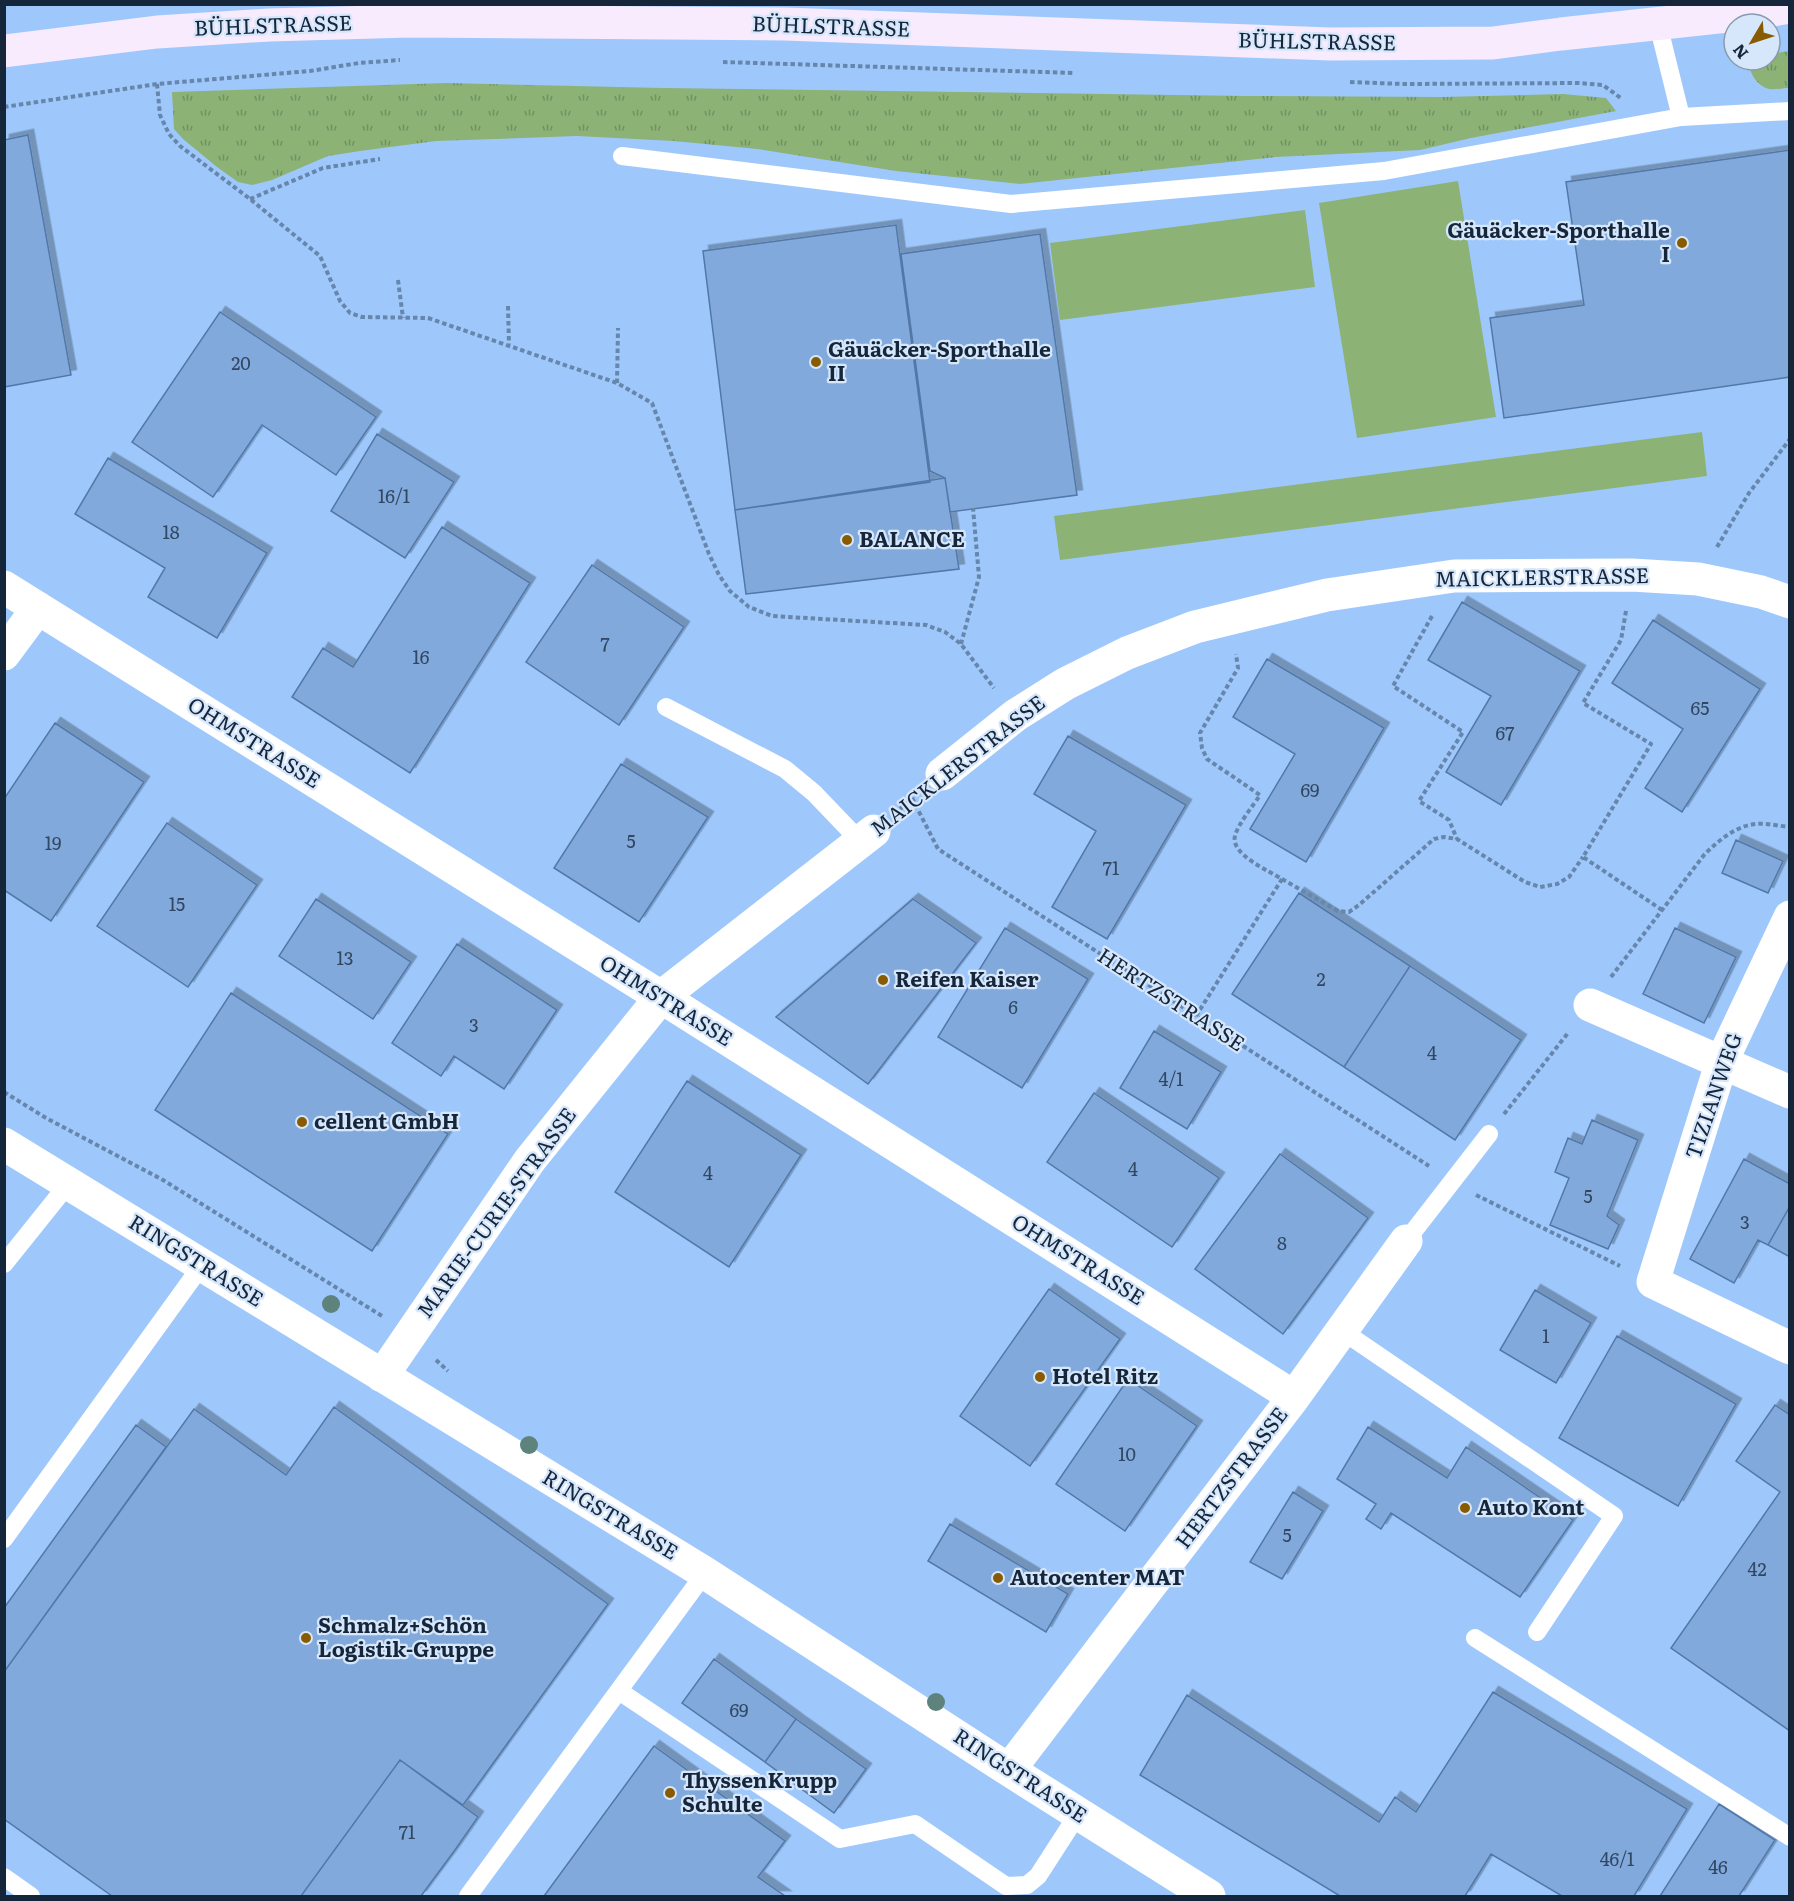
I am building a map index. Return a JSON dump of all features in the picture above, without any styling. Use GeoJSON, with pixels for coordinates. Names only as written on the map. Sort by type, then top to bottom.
{"type":"FeatureCollection","features":[{"type":"Feature","properties":{"kind":"main road","name":"BÜHLSTRASSE"},"geometry":{"type":"LineString","coordinates":[[4,51],[157,32],[269,25],[410,21],[785,24],[1330,44],[1493,43],[1790,7]]}},
{"type":"Feature","properties":{"kind":"street","name":"MAICKLERSTRASSE"},"geometry":{"type":"LineString","coordinates":[[942,774],[1016,715],[1065,684],[1127,653],[1195,627],[1327,595],[1455,576],[1632,575],[1698,579],[1761,592],[1790,602]]}},
{"type":"Feature","properties":{"kind":"street","name":"OHMSTRASSE"},"geometry":{"type":"LineString","coordinates":[[4,587],[1294,1397]]}},
{"type":"Feature","properties":{"kind":"street"},"geometry":{"type":"LineString","coordinates":[[4,654],[38,608]]}},
{"type":"Feature","properties":{"kind":"street","name":"MAICKLERSTRASSE"},"geometry":{"type":"LineString","coordinates":[[661,998],[868,837]]}},
{"type":"Feature","properties":{"kind":"street","name":"TIZIANWEG"},"geometry":{"type":"LineString","coordinates":[[1790,917],[1722,1061],[1653,1282],[1790,1348]]}},
{"type":"Feature","properties":{"kind":"street","name":"MARIE-CURIE-STRASSE"},"geometry":{"type":"LineString","coordinates":[[382,1376],[530,1160],[661,998]]}},
{"type":"Feature","properties":{"kind":"street"},"geometry":{"type":"LineString","coordinates":[[1590,1005],[1790,1092]]}},
{"type":"Feature","properties":{"kind":"street","name":"RINGSTRASSE"},"geometry":{"type":"LineString","coordinates":[[4,1144],[705,1573],[1009,1770],[1209,1896]]}},
{"type":"Feature","properties":{"kind":"street","name":"HERTZSTRASSE"},"geometry":{"type":"LineString","coordinates":[[1009,1770],[1294,1397],[1406,1240]]}},
{"type":"Feature","properties":{"kind":"lane"},"geometry":{"type":"LineString","coordinates":[[1658,24],[1681,117]]}},
{"type":"Feature","properties":{"kind":"lane"},"geometry":{"type":"LineString","coordinates":[[622,156],[1011,204],[1384,171],[1681,117],[1790,111]]}},
{"type":"Feature","properties":{"kind":"lane"},"geometry":{"type":"LineString","coordinates":[[666,707],[786,769],[868,837]]}},
{"type":"Feature","properties":{"kind":"lane","name":"HERTZSTRASSE"},"geometry":{"type":"LineString","coordinates":[[1406,1240],[1489,1134]]}},
{"type":"Feature","properties":{"kind":"lane"},"geometry":{"type":"LineString","coordinates":[[4,1264],[69,1183]]}},
{"type":"Feature","properties":{"kind":"lane"},"geometry":{"type":"LineString","coordinates":[[4,1539],[202,1265]]}},
{"type":"Feature","properties":{"kind":"lane"},"geometry":{"type":"LineString","coordinates":[[1341,1330],[1614,1516],[1537,1632]]}},
{"type":"Feature","properties":{"kind":"lane"},"geometry":{"type":"LineString","coordinates":[[468,1896],[705,1573]]}},
{"type":"Feature","properties":{"kind":"lane"},"geometry":{"type":"LineString","coordinates":[[1475,1638],[1790,1837]]}},
{"type":"Feature","properties":{"kind":"lane"},"geometry":{"type":"LineString","coordinates":[[619,1691],[840,1839],[915,1824],[1006,1886],[1027,1885],[1038,1876],[1078,1814]]}},
{"type":"Feature","properties":{"kind":"lane"},"geometry":{"type":"LineString","coordinates":[[4,1877],[31,1896]]}},
{"type":"Feature","properties":{"kind":"path"},"geometry":{"type":"LineString","coordinates":[[4,107],[157,84],[310,71],[359,63],[403,60]]}},
{"type":"Feature","properties":{"kind":"path"},"geometry":{"type":"LineString","coordinates":[[721,62],[1080,73]]}},
{"type":"Feature","properties":{"kind":"path"},"geometry":{"type":"LineString","coordinates":[[1343,82],[1580,83],[1603,86],[1629,104],[1677,98]]}},
{"type":"Feature","properties":{"kind":"path"},"geometry":{"type":"LineString","coordinates":[[157,84],[160,114],[169,134],[180,147],[250,199],[320,256],[340,301],[350,313],[362,317],[428,318],[617,383],[652,403],[709,555],[730,591],[749,607],[772,616],[926,625],[945,632],[961,644],[1016,715]]}},
{"type":"Feature","properties":{"kind":"path"},"geometry":{"type":"LineString","coordinates":[[250,199],[323,168],[380,159]]}},
{"type":"Feature","properties":{"kind":"path"},"geometry":{"type":"LineString","coordinates":[[398,280],[403,318]]}},
{"type":"Feature","properties":{"kind":"path"},"geometry":{"type":"LineString","coordinates":[[508,306],[509,344]]}},
{"type":"Feature","properties":{"kind":"path"},"geometry":{"type":"LineString","coordinates":[[617,383],[618,328]]}},
{"type":"Feature","properties":{"kind":"path"},"geometry":{"type":"LineString","coordinates":[[1698,579],[1749,493],[1790,439]]}},
{"type":"Feature","properties":{"kind":"path"},"geometry":{"type":"LineString","coordinates":[[961,644],[979,577],[973,508]]}},
{"type":"Feature","properties":{"kind":"path"},"geometry":{"type":"LineString","coordinates":[[1229,618],[1238,668],[1200,733],[1202,748],[1207,759],[1260,795],[1235,836],[1235,845],[1239,852],[1282,879],[1338,911],[1348,912],[1434,840],[1444,837],[1457,839],[1525,882],[1540,887],[1557,885],[1569,877],[1651,744],[1582,703],[1621,640],[1632,575]]}},
{"type":"Feature","properties":{"kind":"path"},"geometry":{"type":"LineString","coordinates":[[1455,576],[1393,686],[1463,732],[1419,801],[1449,820],[1457,839]]}},
{"type":"Feature","properties":{"kind":"path","name":"MAICKLERSTRASSE"},"geometry":{"type":"LineString","coordinates":[[868,837],[942,774]]}},
{"type":"Feature","properties":{"kind":"path","name":"HERTZSTRASSE"},"geometry":{"type":"LineString","coordinates":[[912,798],[938,849],[1451,1182]]}},
{"type":"Feature","properties":{"kind":"path"},"geometry":{"type":"LineString","coordinates":[[1489,1134],[1704,855],[1719,840],[1737,830],[1756,824],[1790,827]]}},
{"type":"Feature","properties":{"kind":"path"},"geometry":{"type":"LineString","coordinates":[[1583,857],[1662,910]]}},
{"type":"Feature","properties":{"kind":"path"},"geometry":{"type":"LineString","coordinates":[[1196,1016],[1282,879]]}},
{"type":"Feature","properties":{"kind":"path"},"geometry":{"type":"LineString","coordinates":[[1451,1182],[1589,1250]]}},
{"type":"Feature","properties":{"kind":"green space"},"geometry":{"type":"Polygon","coordinates":[[[1789,51],[1789,88],[1769,89],[1757,82],[1751,72],[1782,72],[1782,52],[1789,51]]]}},
{"type":"Feature","properties":{"kind":"green space"},"geometry":{"type":"Polygon","coordinates":[[[446,83],[1248,96],[1442,97],[1563,94],[1606,98],[1616,111],[1471,138],[1420,150],[1276,157],[1020,184],[896,171],[757,149],[674,141],[577,136],[436,141],[360,151],[328,156],[272,180],[252,185],[238,182],[217,167],[174,129],[172,92],[446,83]]]}},
{"type":"Feature","properties":{"kind":"green space"},"geometry":{"type":"Polygon","coordinates":[[[1458,181],[1496,417],[1357,438],[1319,203],[1458,181]]]}},
{"type":"Feature","properties":{"kind":"green space"},"geometry":{"type":"Polygon","coordinates":[[[1305,210],[1315,287],[1060,320],[1050,243],[1305,210]]]}},
{"type":"Feature","properties":{"kind":"green space"},"geometry":{"type":"Polygon","coordinates":[[[1702,432],[1707,476],[1060,560],[1054,516],[1702,432]]]}},
{"type":"Feature","properties":{"kind":"building"},"geometry":{"type":"Polygon","coordinates":[[[28,135],[71,375],[4,387],[4,140],[28,135]]]}},
{"type":"Feature","properties":{"kind":"building","name":"Gäuäcker-Sporthalle I"},"geometry":{"type":"Polygon","coordinates":[[[1790,150],[1790,377],[1504,418],[1490,318],[1584,305],[1566,182],[1790,150]]]}},
{"type":"Feature","properties":{"kind":"building","name":"Gäuäcker-Sporthalle II"},"geometry":{"type":"Polygon","coordinates":[[[896,225],[930,482],[735,510],[703,251],[896,225]]]}},
{"type":"Feature","properties":{"kind":"building"},"geometry":{"type":"Polygon","coordinates":[[[1040,234],[1077,495],[950,512],[945,478],[930,471],[901,254],[1040,234]]]}},
{"type":"Feature","properties":{"kind":"building"},"geometry":{"type":"Polygon","coordinates":[[[220,312],[376,417],[336,475],[262,425],[213,497],[132,442],[220,312]]]}},
{"type":"Feature","properties":{"kind":"building"},"geometry":{"type":"Polygon","coordinates":[[[377,434],[454,482],[405,558],[331,511],[377,434]]]}},
{"type":"Feature","properties":{"kind":"building"},"geometry":{"type":"Polygon","coordinates":[[[108,458],[267,553],[217,638],[148,597],[165,568],[75,514],[108,458]]]}},
{"type":"Feature","properties":{"kind":"building","name":"BALANCE"},"geometry":{"type":"Polygon","coordinates":[[[945,478],[959,569],[746,594],[735,510],[945,478]]]}},
{"type":"Feature","properties":{"kind":"building"},"geometry":{"type":"Polygon","coordinates":[[[442,527],[530,583],[410,773],[292,697],[323,648],[353,667],[442,527]]]}},
{"type":"Feature","properties":{"kind":"building"},"geometry":{"type":"Polygon","coordinates":[[[592,565],[684,627],[619,725],[526,662],[592,565]]]}},
{"type":"Feature","properties":{"kind":"building"},"geometry":{"type":"Polygon","coordinates":[[[1462,602],[1580,671],[1501,805],[1446,772],[1491,696],[1428,660],[1462,602]]]}},
{"type":"Feature","properties":{"kind":"building"},"geometry":{"type":"Polygon","coordinates":[[[1653,620],[1760,689],[1682,812],[1645,788],[1683,729],[1612,683],[1653,620]]]}},
{"type":"Feature","properties":{"kind":"building"},"geometry":{"type":"Polygon","coordinates":[[[1267,659],[1384,728],[1306,862],[1250,829],[1295,754],[1233,717],[1267,659]]]}},
{"type":"Feature","properties":{"kind":"building"},"geometry":{"type":"Polygon","coordinates":[[[55,723],[144,782],[51,921],[4,890],[4,799],[55,723]]]}},
{"type":"Feature","properties":{"kind":"building"},"geometry":{"type":"Polygon","coordinates":[[[1068,736],[1186,805],[1107,939],[1052,907],[1096,831],[1034,794],[1068,736]]]}},
{"type":"Feature","properties":{"kind":"building"},"geometry":{"type":"Polygon","coordinates":[[[621,764],[708,817],[639,922],[554,868],[621,764]]]}},
{"type":"Feature","properties":{"kind":"building"},"geometry":{"type":"Polygon","coordinates":[[[167,823],[257,885],[188,987],[97,926],[167,823]]]}},
{"type":"Feature","properties":{"kind":"building"},"geometry":{"type":"Polygon","coordinates":[[[1736,840],[1783,861],[1768,893],[1722,873],[1736,840]]]}},
{"type":"Feature","properties":{"kind":"building"},"geometry":{"type":"Polygon","coordinates":[[[1299,893],[1410,966],[1344,1067],[1232,994],[1299,893]]]}},
{"type":"Feature","properties":{"kind":"building"},"geometry":{"type":"Polygon","coordinates":[[[316,899],[411,962],[373,1019],[279,956],[316,899]]]}},
{"type":"Feature","properties":{"kind":"building","name":"Reifen Kaiser"},"geometry":{"type":"Polygon","coordinates":[[[913,899],[976,943],[868,1084],[776,1017],[913,899]]]}},
{"type":"Feature","properties":{"kind":"building"},"geometry":{"type":"Polygon","coordinates":[[[1005,928],[1088,979],[1022,1088],[938,1037],[1005,928]]]}},
{"type":"Feature","properties":{"kind":"building"},"geometry":{"type":"Polygon","coordinates":[[[1675,928],[1736,957],[1704,1023],[1643,994],[1675,928]]]}},
{"type":"Feature","properties":{"kind":"building"},"geometry":{"type":"Polygon","coordinates":[[[457,944],[557,1010],[504,1089],[454,1056],[441,1076],[392,1043],[457,944]]]}},
{"type":"Feature","properties":{"kind":"building"},"geometry":{"type":"Polygon","coordinates":[[[1410,966],[1521,1040],[1455,1140],[1344,1067],[1410,966]]]}},
{"type":"Feature","properties":{"kind":"building","name":"cellent GmbH"},"geometry":{"type":"Polygon","coordinates":[[[231,993],[448,1134],[372,1251],[155,1110],[231,993]]]}},
{"type":"Feature","properties":{"kind":"building"},"geometry":{"type":"Polygon","coordinates":[[[1154,1031],[1221,1072],[1187,1129],[1120,1088],[1154,1031]]]}},
{"type":"Feature","properties":{"kind":"building"},"geometry":{"type":"Polygon","coordinates":[[[687,1081],[801,1155],[729,1267],[615,1192],[687,1081]]]}},
{"type":"Feature","properties":{"kind":"building"},"geometry":{"type":"Polygon","coordinates":[[[1094,1093],[1219,1178],[1172,1247],[1047,1162],[1094,1093]]]}},
{"type":"Feature","properties":{"kind":"building"},"geometry":{"type":"Polygon","coordinates":[[[1592,1120],[1638,1140],[1607,1216],[1619,1225],[1608,1249],[1550,1225],[1569,1178],[1555,1172],[1568,1138],[1582,1144],[1592,1120]]]}},
{"type":"Feature","properties":{"kind":"building"},"geometry":{"type":"Polygon","coordinates":[[[1280,1154],[1368,1218],[1283,1334],[1195,1269],[1280,1154]]]}},
{"type":"Feature","properties":{"kind":"building"},"geometry":{"type":"Polygon","coordinates":[[[1744,1159],[1790,1184],[1790,1206],[1768,1245],[1758,1240],[1734,1283],[1690,1259],[1744,1159]]]}},
{"type":"Feature","properties":{"kind":"building"},"geometry":{"type":"Polygon","coordinates":[[[1790,1206],[1790,1257],[1768,1245],[1790,1206]]]}},
{"type":"Feature","properties":{"kind":"building","name":"Hotel Ritz"},"geometry":{"type":"Polygon","coordinates":[[[1049,1289],[1120,1339],[1030,1466],[960,1416],[1049,1289]]]}},
{"type":"Feature","properties":{"kind":"building"},"geometry":{"type":"Polygon","coordinates":[[[1535,1290],[1591,1323],[1556,1383],[1500,1350],[1535,1290]]]}},
{"type":"Feature","properties":{"kind":"building"},"geometry":{"type":"Polygon","coordinates":[[[1617,1336],[1736,1404],[1678,1506],[1559,1438],[1617,1336]]]}},
{"type":"Feature","properties":{"kind":"building"},"geometry":{"type":"Polygon","coordinates":[[[1128,1379],[1197,1426],[1125,1531],[1056,1484],[1128,1379]]]}},
{"type":"Feature","properties":{"kind":"building"},"geometry":{"type":"Polygon","coordinates":[[[1775,1405],[1790,1415],[1790,1731],[1671,1648],[1780,1492],[1736,1461],[1775,1405]]]}},
{"type":"Feature","properties":{"kind":"building","name":"Schmalz+Schön Logistik-Gruppe"},"geometry":{"type":"Polygon","coordinates":[[[334,1407],[608,1604],[463,1805],[400,1760],[301,1896],[112,1896],[4,1819],[4,1672],[194,1409],[286,1475],[334,1407]]]}},
{"type":"Feature","properties":{"kind":"building"},"geometry":{"type":"Polygon","coordinates":[[[136,1425],[166,1447],[4,1672],[4,1608],[136,1425]]]}},
{"type":"Feature","properties":{"kind":"building","name":"Auto Kont"},"geometry":{"type":"Polygon","coordinates":[[[1368,1427],[1447,1478],[1466,1447],[1573,1520],[1520,1597],[1391,1513],[1381,1529],[1366,1519],[1376,1504],[1337,1479],[1368,1427]]]}},
{"type":"Feature","properties":{"kind":"building"},"geometry":{"type":"Polygon","coordinates":[[[1293,1492],[1323,1511],[1282,1579],[1250,1562],[1293,1492]]]}},
{"type":"Feature","properties":{"kind":"building","name":"Autocenter MAT"},"geometry":{"type":"Polygon","coordinates":[[[950,1524],[1068,1594],[1046,1632],[928,1561],[950,1524]]]}},
{"type":"Feature","properties":{"kind":"building"},"geometry":{"type":"Polygon","coordinates":[[[714,1659],[796,1719],[765,1762],[682,1703],[714,1659]]]}},
{"type":"Feature","properties":{"kind":"building"},"geometry":{"type":"Polygon","coordinates":[[[1493,1692],[1687,1809],[1634,1896],[1562,1896],[1491,1854],[1465,1896],[1340,1896],[1140,1775],[1187,1695],[1379,1822],[1395,1797],[1416,1812],[1493,1692]]]}},
{"type":"Feature","properties":{"kind":"building"},"geometry":{"type":"Polygon","coordinates":[[[796,1719],[866,1769],[834,1813],[765,1762],[796,1719]]]}},
{"type":"Feature","properties":{"kind":"building","name":"ThyssenKrupp Schulte"},"geometry":{"type":"Polygon","coordinates":[[[654,1746],[785,1841],[758,1877],[785,1896],[544,1896],[654,1746]]]}},
{"type":"Feature","properties":{"kind":"building"},"geometry":{"type":"Polygon","coordinates":[[[400,1760],[478,1817],[455,1850],[421,1896],[301,1896],[400,1760]]]}},
{"type":"Feature","properties":{"kind":"building"},"geometry":{"type":"Polygon","coordinates":[[[1719,1804],[1775,1840],[1739,1896],[1660,1896],[1719,1804]]]}},
{"type":"Feature","properties":{"kind":"place","name":"Gäuäcker-Sporthalle I"},"geometry":{"type":"Point","coordinates":[1682,243]}},
{"type":"Feature","properties":{"kind":"place","name":"Gäuäcker-Sporthalle II"},"geometry":{"type":"Point","coordinates":[816,362]}},
{"type":"Feature","properties":{"kind":"place","name":"BALANCE"},"geometry":{"type":"Point","coordinates":[847,540]}},
{"type":"Feature","properties":{"kind":"place","name":"Reifen Kaiser"},"geometry":{"type":"Point","coordinates":[883,980]}},
{"type":"Feature","properties":{"kind":"place","name":"cellent GmbH"},"geometry":{"type":"Point","coordinates":[302,1122]}},
{"type":"Feature","properties":{"kind":"place","name":"Hotel Ritz"},"geometry":{"type":"Point","coordinates":[1040,1377]}},
{"type":"Feature","properties":{"kind":"place","name":"Auto Kont"},"geometry":{"type":"Point","coordinates":[1465,1508]}},
{"type":"Feature","properties":{"kind":"place","name":"Autocenter MAT"},"geometry":{"type":"Point","coordinates":[998,1578]}},
{"type":"Feature","properties":{"kind":"place","name":"Schmalz+Schön Logistik-Gruppe"},"geometry":{"type":"Point","coordinates":[306,1638]}},
{"type":"Feature","properties":{"kind":"place","name":"ThyssenKrupp Schulte"},"geometry":{"type":"Point","coordinates":[670,1793]}}]}
